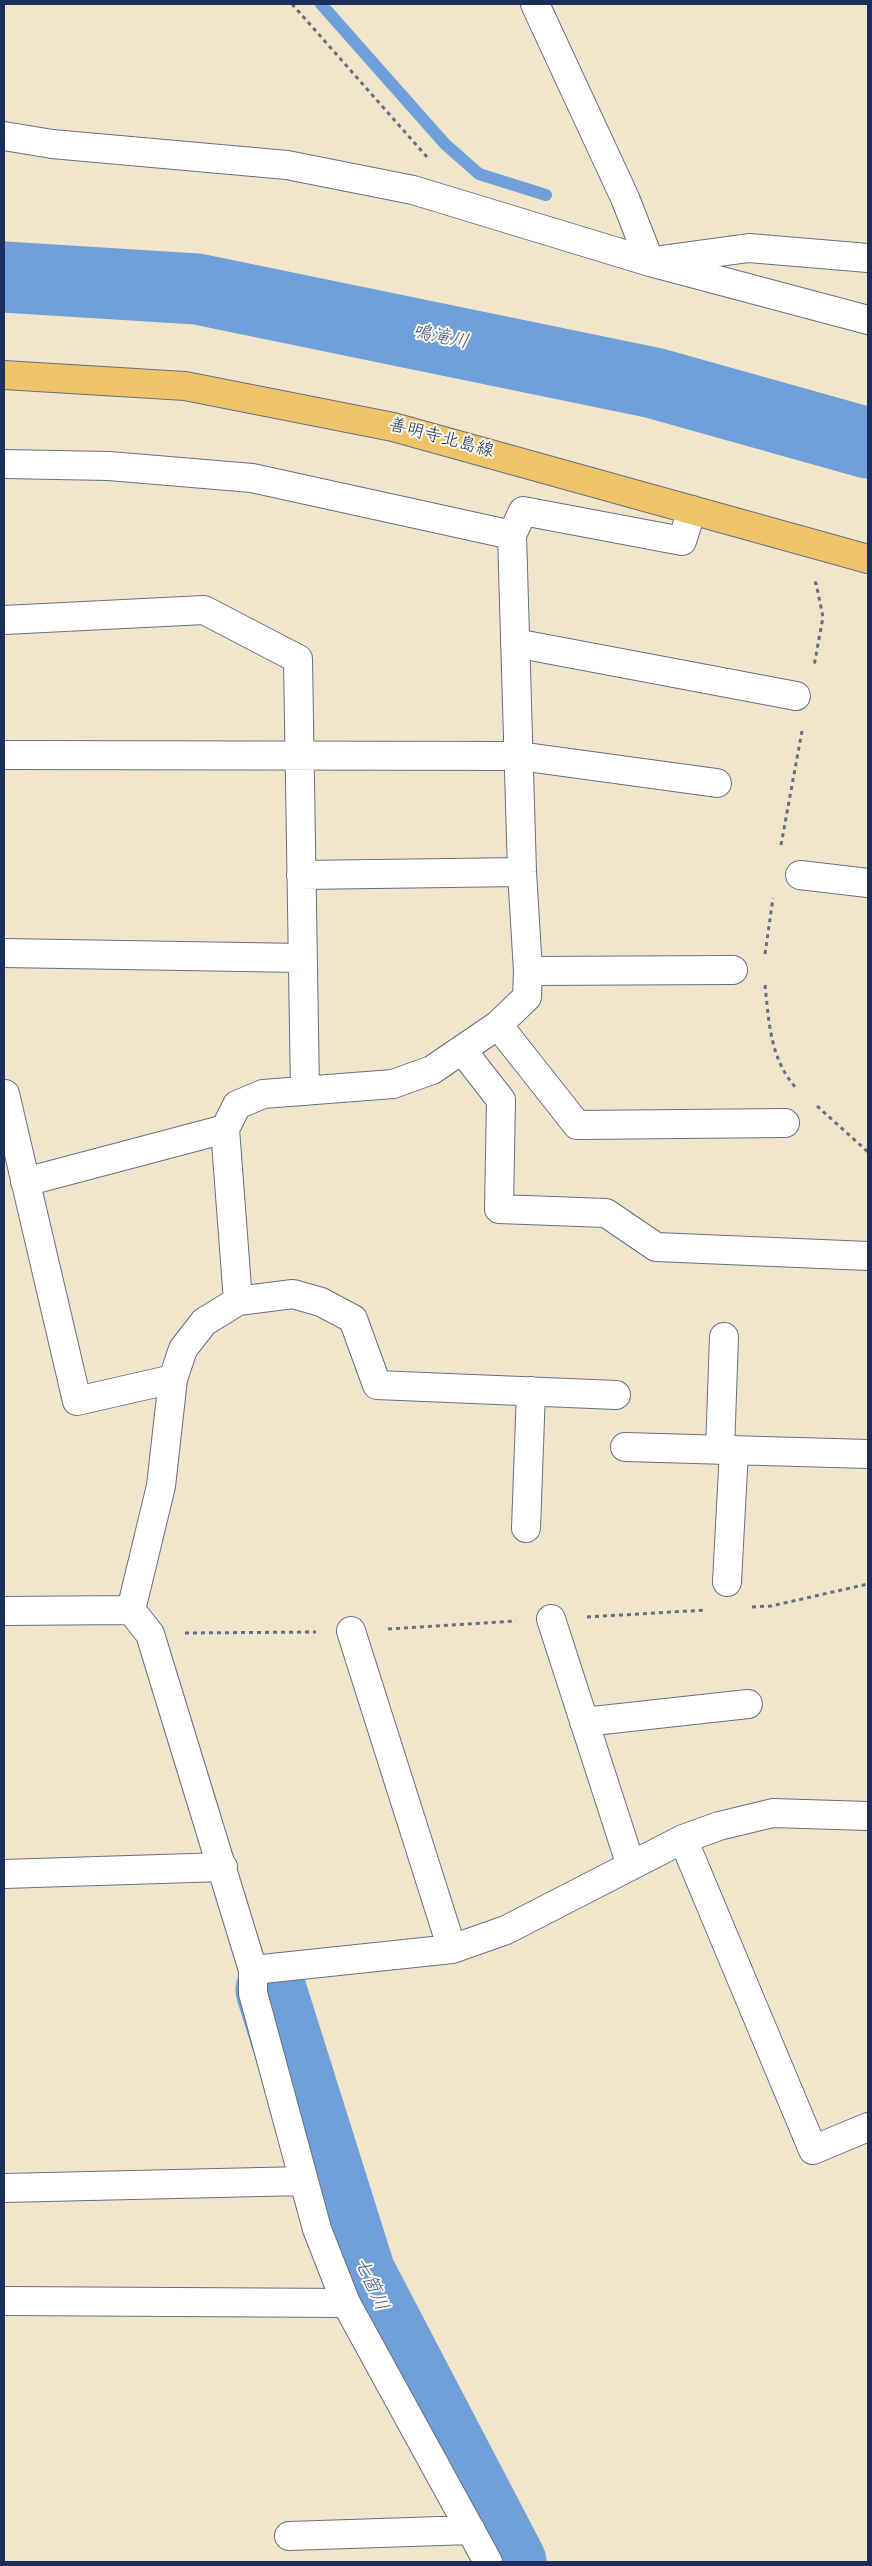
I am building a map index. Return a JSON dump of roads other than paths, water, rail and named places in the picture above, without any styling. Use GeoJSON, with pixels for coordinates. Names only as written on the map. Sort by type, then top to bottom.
{"type":"FeatureCollection","features":[{"type":"Feature","properties":{"kind":"main road","name":"善明寺北島線"},"geometry":{"type":"LineString","coordinates":[[4,375],[185,386],[393,427],[868,559]]}},
{"type":"Feature","properties":{"kind":"street"},"geometry":{"type":"LineString","coordinates":[[535,4],[625,198],[650,262]]}},
{"type":"Feature","properties":{"kind":"street"},"geometry":{"type":"LineString","coordinates":[[4,136],[52,144],[287,165],[413,190],[650,262],[868,320]]}},
{"type":"Feature","properties":{"kind":"street"},"geometry":{"type":"LineString","coordinates":[[650,262],[750,248],[868,258]]}},
{"type":"Feature","properties":{"kind":"street"},"geometry":{"type":"LineString","coordinates":[[4,464],[109,466],[252,478],[512,535]]}},
{"type":"Feature","properties":{"kind":"street"},"geometry":{"type":"LineString","coordinates":[[238,1301],[225,1130],[237,1105],[263,1094],[393,1084],[432,1070],[498,1025],[527,998],[528,971],[522,872],[512,535],[523,510],[682,541],[692,510]]}},
{"type":"Feature","properties":{"kind":"street"},"geometry":{"type":"LineString","coordinates":[[4,620],[204,610],[298,659],[305,1091]]}},
{"type":"Feature","properties":{"kind":"street"},"geometry":{"type":"LineString","coordinates":[[515,643],[796,696]]}},
{"type":"Feature","properties":{"kind":"street"},"geometry":{"type":"LineString","coordinates":[[4,755],[518,756],[717,783]]}},
{"type":"Feature","properties":{"kind":"street"},"geometry":{"type":"LineString","coordinates":[[302,875],[522,872]]}},
{"type":"Feature","properties":{"kind":"street"},"geometry":{"type":"LineString","coordinates":[[800,875],[868,883]]}},
{"type":"Feature","properties":{"kind":"street"},"geometry":{"type":"LineString","coordinates":[[4,953],[302,958]]}},
{"type":"Feature","properties":{"kind":"street"},"geometry":{"type":"LineString","coordinates":[[528,971],[733,970]]}},
{"type":"Feature","properties":{"kind":"street"},"geometry":{"type":"LineString","coordinates":[[498,1025],[577,1125],[785,1122]]}},
{"type":"Feature","properties":{"kind":"street"},"geometry":{"type":"LineString","coordinates":[[462,1050],[501,1100],[499,1209],[606,1213],[656,1247],[868,1256]]}},
{"type":"Feature","properties":{"kind":"street"},"geometry":{"type":"LineString","coordinates":[[5,1094],[77,1401],[173,1379]]}},
{"type":"Feature","properties":{"kind":"street"},"geometry":{"type":"LineString","coordinates":[[25,1182],[225,1130]]}},
{"type":"Feature","properties":{"kind":"street"},"geometry":{"type":"LineString","coordinates":[[131,1610],[161,1486],[173,1379],[183,1349],[204,1322],[238,1301],[293,1294],[321,1302],[353,1318],[377,1385],[616,1395]]}},
{"type":"Feature","properties":{"kind":"street"},"geometry":{"type":"LineString","coordinates":[[724,1337],[727,1450],[727,1582]]}},
{"type":"Feature","properties":{"kind":"street"},"geometry":{"type":"LineString","coordinates":[[526,1528],[531,1391]]}},
{"type":"Feature","properties":{"kind":"street"},"geometry":{"type":"LineString","coordinates":[[625,1447],[868,1454]]}},
{"type":"Feature","properties":{"kind":"street"},"geometry":{"type":"LineString","coordinates":[[4,1612],[131,1610]]}},
{"type":"Feature","properties":{"kind":"street"},"geometry":{"type":"LineString","coordinates":[[131,1610],[150,1634],[224,1867],[254,1970],[253,1993],[317,2229],[346,2303],[488,2562]]}},
{"type":"Feature","properties":{"kind":"street"},"geometry":{"type":"LineString","coordinates":[[551,1619],[631,1866]]}},
{"type":"Feature","properties":{"kind":"street"},"geometry":{"type":"LineString","coordinates":[[352,1631],[452,1949]]}},
{"type":"Feature","properties":{"kind":"street"},"geometry":{"type":"LineString","coordinates":[[584,1722],[748,1704]]}},
{"type":"Feature","properties":{"kind":"street"},"geometry":{"type":"LineString","coordinates":[[254,1970],[452,1949],[506,1930],[683,1839],[719,1826],[773,1813],[868,1816]]}},
{"type":"Feature","properties":{"kind":"street"},"geometry":{"type":"LineString","coordinates":[[683,1839],[813,2150],[868,2127]]}},
{"type":"Feature","properties":{"kind":"street"},"geometry":{"type":"LineString","coordinates":[[4,1874],[224,1867]]}},
{"type":"Feature","properties":{"kind":"street"},"geometry":{"type":"LineString","coordinates":[[4,2188],[304,2181]]}},
{"type":"Feature","properties":{"kind":"street"},"geometry":{"type":"LineString","coordinates":[[4,2301],[346,2303]]}},
{"type":"Feature","properties":{"kind":"street"},"geometry":{"type":"LineString","coordinates":[[289,2536],[471,2530]]}},
{"type":"Feature","properties":{"kind":"waterway"},"geometry":{"type":"LineString","coordinates":[[321,4],[445,144],[479,174],[546,195]]}},
{"type":"Feature","properties":{"kind":"waterway","name":"鳴滝川"},"geometry":{"type":"LineString","coordinates":[[4,277],[197,289],[654,383],[868,443]]}},
{"type":"Feature","properties":{"kind":"waterway","name":"七箇川"},"geometry":{"type":"LineString","coordinates":[[271,1990],[360,2273],[511,2562]]}}]}
